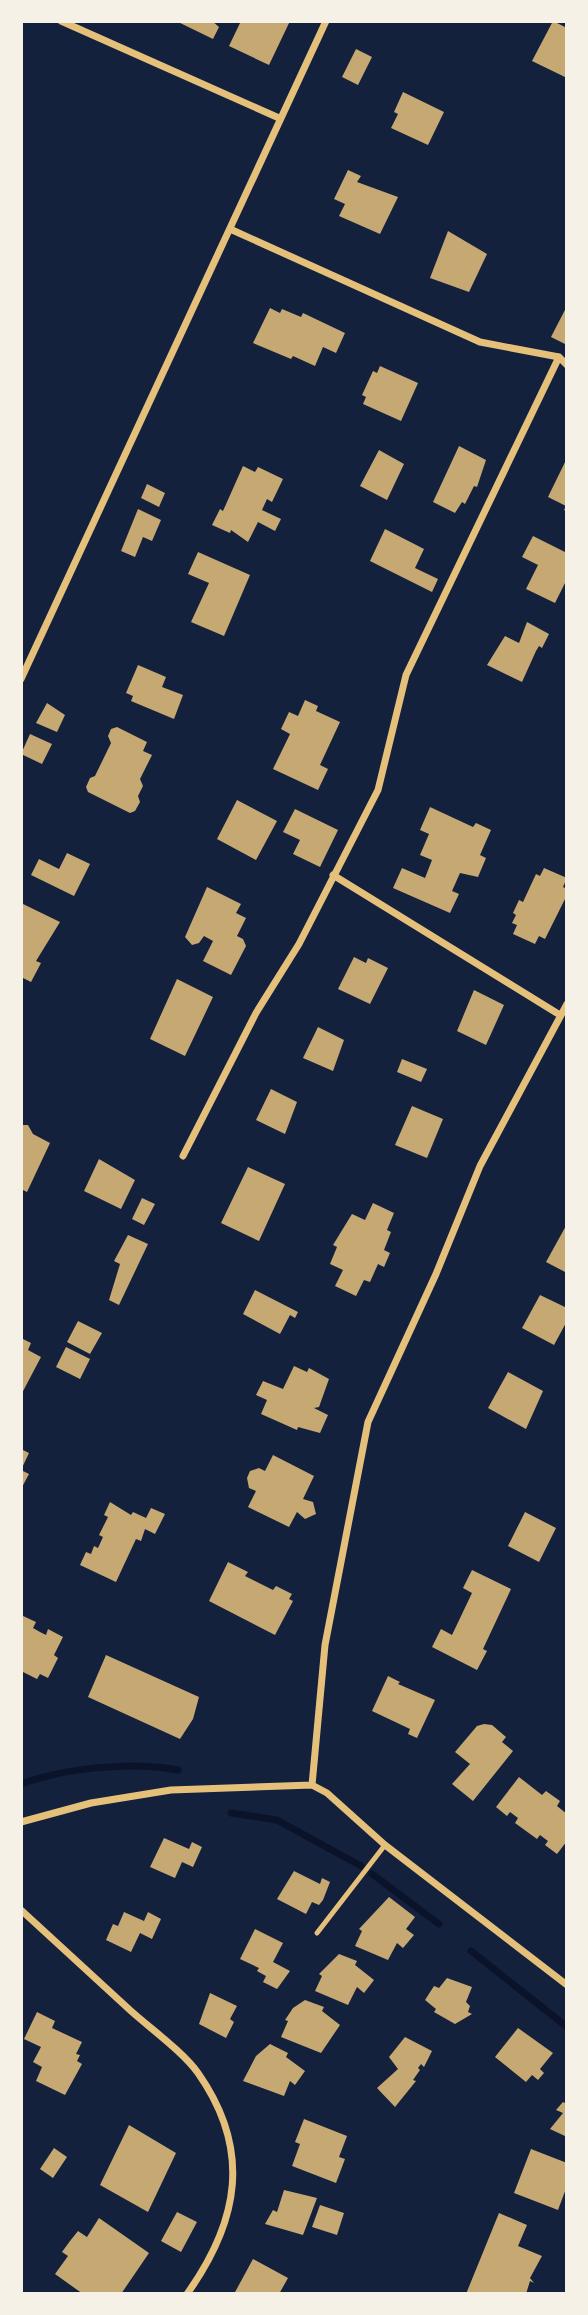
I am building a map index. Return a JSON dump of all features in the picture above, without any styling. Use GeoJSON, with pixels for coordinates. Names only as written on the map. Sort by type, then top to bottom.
{"type":"FeatureCollection","features":[{"type":"Feature","properties":{"kind":"street"},"geometry":{"type":"LineString","coordinates":[[61,21],[279,118]]}},
{"type":"Feature","properties":{"kind":"street"},"geometry":{"type":"LineString","coordinates":[[21,679],[326,21]]}},
{"type":"Feature","properties":{"kind":"street"},"geometry":{"type":"LineString","coordinates":[[230,229],[480,342],[559,357],[567,365]]}},
{"type":"Feature","properties":{"kind":"street"},"geometry":{"type":"LineString","coordinates":[[183,1156],[256,1013],[299,944],[378,790],[405,675],[559,357]]}},
{"type":"Feature","properties":{"kind":"street"},"geometry":{"type":"LineString","coordinates":[[333,875],[560,1016]]}},
{"type":"Feature","properties":{"kind":"street"},"geometry":{"type":"LineString","coordinates":[[312,1785],[325,1645],[368,1422],[436,1275],[480,1166],[567,1004]]}},
{"type":"Feature","properties":{"kind":"street"},"geometry":{"type":"LineString","coordinates":[[21,1822],[91,1803],[171,1790],[312,1785],[327,1793],[385,1845],[567,1985]]}},
{"type":"Feature","properties":{"kind":"street"},"geometry":{"type":"LineString","coordinates":[[21,1910],[197,2071],[226,2127],[235,2181],[229,2216],[202,2273],[187,2294]]}},
{"type":"Feature","properties":{"kind":"lane"},"geometry":{"type":"LineString","coordinates":[[317,1933],[385,1845]]}},
{"type":"Feature","properties":{"kind":"building"},"geometry":{"type":"Polygon","coordinates":[[[176,21],[212,21],[219,27],[213,39],[176,21]]]}},
{"type":"Feature","properties":{"kind":"building"},"geometry":{"type":"Polygon","coordinates":[[[241,21],[290,21],[269,65],[229,46],[241,21]]]}},
{"type":"Feature","properties":{"kind":"building"},"geometry":{"type":"Polygon","coordinates":[[[553,21],[567,28],[567,78],[532,61],[553,21]]]}},
{"type":"Feature","properties":{"kind":"building"},"geometry":{"type":"Polygon","coordinates":[[[356,49],[372,57],[358,85],[342,77],[356,49]]]}},
{"type":"Feature","properties":{"kind":"building"},"geometry":{"type":"Polygon","coordinates":[[[403,92],[444,112],[428,145],[391,128],[398,114],[394,112],[403,92]]]}},
{"type":"Feature","properties":{"kind":"building"},"geometry":{"type":"Polygon","coordinates":[[[348,170],[361,176],[357,182],[398,197],[380,234],[339,216],[345,204],[334,199],[348,170]]]}},
{"type":"Feature","properties":{"kind":"building"},"geometry":{"type":"Polygon","coordinates":[[[448,231],[487,254],[469,292],[430,278],[448,231]]]}},
{"type":"Feature","properties":{"kind":"building"},"geometry":{"type":"Polygon","coordinates":[[[567,306],[567,345],[551,337],[567,306]]]}},
{"type":"Feature","properties":{"kind":"building"},"geometry":{"type":"Polygon","coordinates":[[[270,308],[280,313],[282,309],[301,317],[303,313],[345,333],[336,353],[323,347],[315,366],[253,343],[270,308]]]}},
{"type":"Feature","properties":{"kind":"building"},"geometry":{"type":"Polygon","coordinates":[[[380,366],[418,383],[401,421],[363,404],[366,397],[362,395],[373,371],[377,373],[380,366]]]}},
{"type":"Feature","properties":{"kind":"building"},"geometry":{"type":"Polygon","coordinates":[[[459,446],[486,460],[477,487],[474,486],[465,504],[462,502],[455,513],[433,502],[459,446]]]}},
{"type":"Feature","properties":{"kind":"building"},"geometry":{"type":"Polygon","coordinates":[[[379,450],[404,464],[387,500],[360,486],[379,450]]]}},
{"type":"Feature","properties":{"kind":"building"},"geometry":{"type":"Polygon","coordinates":[[[567,458],[567,512],[564,510],[566,506],[548,497],[567,458]]]}},
{"type":"Feature","properties":{"kind":"building"},"geometry":{"type":"Polygon","coordinates":[[[243,466],[255,472],[258,467],[283,479],[272,502],[267,499],[262,510],[281,519],[275,531],[258,522],[248,542],[231,530],[230,533],[212,525],[220,509],[223,511],[243,466]]]}},
{"type":"Feature","properties":{"kind":"building"},"geometry":{"type":"Polygon","coordinates":[[[147,484],[165,493],[159,507],[141,498],[147,484]]]}},
{"type":"Feature","properties":{"kind":"building"},"geometry":{"type":"Polygon","coordinates":[[[138,509],[161,520],[152,541],[143,537],[135,557],[121,551],[138,509]]]}},
{"type":"Feature","properties":{"kind":"building"},"geometry":{"type":"Polygon","coordinates":[[[385,529],[424,549],[415,568],[438,579],[432,592],[370,561],[385,529]]]}},
{"type":"Feature","properties":{"kind":"building"},"geometry":{"type":"Polygon","coordinates":[[[533,536],[567,553],[567,579],[555,603],[526,589],[538,565],[522,557],[533,536]]]}},
{"type":"Feature","properties":{"kind":"building"},"geometry":{"type":"Polygon","coordinates":[[[198,552],[250,575],[224,636],[191,622],[209,583],[188,574],[198,552]]]}},
{"type":"Feature","properties":{"kind":"building"},"geometry":{"type":"Polygon","coordinates":[[[527,622],[549,634],[542,648],[539,646],[536,651],[522,682],[487,665],[505,636],[519,643],[527,622]]]}},
{"type":"Feature","properties":{"kind":"building"},"geometry":{"type":"Polygon","coordinates":[[[138,665],[166,677],[162,687],[183,695],[174,719],[131,701],[133,696],[126,693],[138,665]]]}},
{"type":"Feature","properties":{"kind":"building"},"geometry":{"type":"Polygon","coordinates":[[[305,700],[318,706],[316,711],[340,722],[320,765],[328,769],[318,790],[273,769],[290,734],[281,729],[289,712],[298,716],[305,700]]]}},
{"type":"Feature","properties":{"kind":"building"},"geometry":{"type":"Polygon","coordinates":[[[47,703],[65,715],[57,732],[36,723],[47,703]]]}},
{"type":"Feature","properties":{"kind":"building"},"geometry":{"type":"Polygon","coordinates":[[[117,727],[147,742],[143,751],[152,755],[140,779],[143,786],[138,796],[140,802],[135,811],[130,813],[88,792],[86,787],[90,778],[95,776],[111,743],[108,736],[111,729],[117,727]]]}},
{"type":"Feature","properties":{"kind":"building"},"geometry":{"type":"Polygon","coordinates":[[[30,734],[52,744],[42,764],[21,754],[30,734]]]}},
{"type":"Feature","properties":{"kind":"building"},"geometry":{"type":"Polygon","coordinates":[[[237,800],[277,821],[256,860],[217,839],[237,800]]]}},
{"type":"Feature","properties":{"kind":"building"},"geometry":{"type":"Polygon","coordinates":[[[430,807],[473,827],[476,823],[491,830],[480,855],[486,858],[478,877],[460,873],[452,891],[459,894],[450,913],[393,888],[402,868],[425,878],[432,860],[420,855],[429,834],[420,830],[430,807]]]}},
{"type":"Feature","properties":{"kind":"building"},"geometry":{"type":"Polygon","coordinates":[[[295,809],[338,830],[320,867],[293,854],[300,840],[283,832],[295,809]]]}},
{"type":"Feature","properties":{"kind":"building"},"geometry":{"type":"Polygon","coordinates":[[[67,853],[90,864],[74,896],[31,875],[39,859],[59,869],[67,853]]]}},
{"type":"Feature","properties":{"kind":"building"},"geometry":{"type":"Polygon","coordinates":[[[544,868],[567,878],[563,887],[567,889],[567,895],[545,939],[539,936],[535,944],[513,934],[517,925],[512,923],[516,915],[513,913],[519,900],[523,902],[536,874],[540,876],[544,868]]]}},
{"type":"Feature","properties":{"kind":"building"},"geometry":{"type":"Polygon","coordinates":[[[207,887],[241,904],[236,913],[246,918],[237,936],[243,939],[246,946],[231,975],[203,961],[213,941],[204,936],[199,943],[192,945],[185,937],[207,887]]]}},
{"type":"Feature","properties":{"kind":"building"},"geometry":{"type":"Polygon","coordinates":[[[21,903],[60,922],[36,961],[41,963],[31,982],[21,977],[21,903]]]}},
{"type":"Feature","properties":{"kind":"building"},"geometry":{"type":"Polygon","coordinates":[[[354,957],[366,963],[368,958],[388,968],[370,1004],[338,989],[354,957]]]}},
{"type":"Feature","properties":{"kind":"building"},"geometry":{"type":"Polygon","coordinates":[[[177,979],[213,997],[185,1056],[150,1039],[177,979]]]}},
{"type":"Feature","properties":{"kind":"building"},"geometry":{"type":"Polygon","coordinates":[[[474,990],[504,1005],[486,1045],[457,1031],[474,990]]]}},
{"type":"Feature","properties":{"kind":"building"},"geometry":{"type":"Polygon","coordinates":[[[318,1027],[344,1040],[333,1071],[303,1058],[318,1027]]]}},
{"type":"Feature","properties":{"kind":"building"},"geometry":{"type":"Polygon","coordinates":[[[402,1059],[427,1069],[421,1082],[397,1072],[402,1059]]]}},
{"type":"Feature","properties":{"kind":"building"},"geometry":{"type":"Polygon","coordinates":[[[271,1089],[297,1102],[285,1134],[256,1120],[271,1089]]]}},
{"type":"Feature","properties":{"kind":"building"},"geometry":{"type":"Polygon","coordinates":[[[412,1106],[443,1119],[427,1158],[395,1145],[412,1106]]]}},
{"type":"Feature","properties":{"kind":"building"},"geometry":{"type":"Polygon","coordinates":[[[21,1125],[28,1125],[33,1134],[50,1143],[27,1192],[21,1189],[21,1125]]]}},
{"type":"Feature","properties":{"kind":"building"},"geometry":{"type":"Polygon","coordinates":[[[99,1159],[135,1180],[121,1209],[84,1191],[99,1159]]]}},
{"type":"Feature","properties":{"kind":"building"},"geometry":{"type":"Polygon","coordinates":[[[248,1167],[285,1184],[259,1241],[221,1223],[248,1167]]]}},
{"type":"Feature","properties":{"kind":"building"},"geometry":{"type":"Polygon","coordinates":[[[142,1198],[155,1204],[144,1225],[132,1219],[142,1198]]]}},
{"type":"Feature","properties":{"kind":"building"},"geometry":{"type":"Polygon","coordinates":[[[373,1203],[394,1213],[387,1230],[391,1232],[384,1250],[390,1253],[384,1267],[378,1264],[370,1282],[364,1280],[356,1296],[335,1286],[343,1270],[330,1264],[337,1247],[333,1245],[352,1214],[365,1220],[373,1203]]]}},
{"type":"Feature","properties":{"kind":"building"},"geometry":{"type":"Polygon","coordinates":[[[567,1224],[567,1273],[546,1262],[567,1224]]]}},
{"type":"Feature","properties":{"kind":"building"},"geometry":{"type":"Polygon","coordinates":[[[128,1235],[148,1244],[119,1305],[109,1300],[120,1264],[114,1261],[128,1235]]]}},
{"type":"Feature","properties":{"kind":"building"},"geometry":{"type":"Polygon","coordinates":[[[255,1290],[298,1312],[295,1318],[290,1315],[280,1334],[243,1314],[255,1290]]]}},
{"type":"Feature","properties":{"kind":"building"},"geometry":{"type":"Polygon","coordinates":[[[540,1295],[567,1308],[567,1321],[554,1345],[522,1328],[540,1295]]]}},
{"type":"Feature","properties":{"kind":"building"},"geometry":{"type":"Polygon","coordinates":[[[78,1321],[102,1333],[90,1354],[67,1342],[78,1321]]]}},
{"type":"Feature","properties":{"kind":"building"},"geometry":{"type":"Polygon","coordinates":[[[21,1338],[31,1343],[28,1350],[41,1357],[21,1395],[21,1338]]]}},
{"type":"Feature","properties":{"kind":"building"},"geometry":{"type":"Polygon","coordinates":[[[66,1347],[90,1359],[80,1379],[56,1367],[66,1347]]]}},
{"type":"Feature","properties":{"kind":"building"},"geometry":{"type":"Polygon","coordinates":[[[294,1366],[307,1372],[309,1368],[329,1379],[319,1407],[314,1408],[328,1415],[320,1433],[298,1427],[297,1430],[261,1414],[267,1400],[256,1395],[263,1381],[283,1389],[294,1366]]]}},
{"type":"Feature","properties":{"kind":"building"},"geometry":{"type":"Polygon","coordinates":[[[508,1372],[543,1391],[526,1429],[488,1408],[508,1372]]]}},
{"type":"Feature","properties":{"kind":"building"},"geometry":{"type":"Polygon","coordinates":[[[21,1449],[29,1453],[21,1470],[21,1449]]]}},
{"type":"Feature","properties":{"kind":"building"},"geometry":{"type":"Polygon","coordinates":[[[273,1455],[314,1476],[303,1499],[313,1502],[316,1514],[305,1519],[297,1512],[289,1527],[248,1507],[256,1491],[249,1488],[247,1478],[250,1471],[259,1468],[265,1471],[273,1455]]]}},
{"type":"Feature","properties":{"kind":"building"},"geometry":{"type":"Polygon","coordinates":[[[21,1470],[29,1474],[21,1489],[21,1470]]]}},
{"type":"Feature","properties":{"kind":"building"},"geometry":{"type":"Polygon","coordinates":[[[110,1502],[131,1515],[133,1512],[146,1518],[151,1508],[165,1514],[155,1534],[145,1529],[141,1541],[136,1539],[116,1582],[80,1565],[86,1552],[91,1554],[94,1546],[98,1548],[103,1537],[99,1535],[108,1517],[104,1515],[110,1502]]]}},
{"type":"Feature","properties":{"kind":"building"},"geometry":{"type":"Polygon","coordinates":[[[525,1512],[556,1528],[539,1562],[508,1546],[525,1512]]]}},
{"type":"Feature","properties":{"kind":"building"},"geometry":{"type":"Polygon","coordinates":[[[228,1562],[248,1572],[245,1576],[273,1590],[276,1586],[292,1594],[289,1599],[293,1601],[275,1635],[209,1601],[228,1562]]]}},
{"type":"Feature","properties":{"kind":"building"},"geometry":{"type":"Polygon","coordinates":[[[472,1570],[511,1589],[483,1649],[487,1651],[477,1670],[432,1647],[441,1629],[452,1635],[472,1593],[463,1588],[472,1570]]]}},
{"type":"Feature","properties":{"kind":"building"},"geometry":{"type":"Polygon","coordinates":[[[21,1615],[36,1622],[33,1628],[40,1632],[46,1635],[48,1629],[63,1637],[54,1655],[58,1658],[48,1678],[40,1674],[37,1679],[21,1671],[21,1615]]]}},
{"type":"Feature","properties":{"kind":"building"},"geometry":{"type":"Polygon","coordinates":[[[106,1655],[199,1697],[193,1719],[180,1739],[88,1697],[106,1655]]]}},
{"type":"Feature","properties":{"kind":"building"},"geometry":{"type":"Polygon","coordinates":[[[388,1676],[400,1682],[398,1684],[435,1700],[417,1738],[408,1734],[410,1729],[372,1711],[388,1676]]]}},
{"type":"Feature","properties":{"kind":"building"},"geometry":{"type":"Polygon","coordinates":[[[492,1725],[506,1737],[502,1742],[513,1751],[473,1801],[452,1784],[470,1764],[455,1752],[477,1726],[492,1725]]]}},
{"type":"Feature","properties":{"kind":"building"},"geometry":{"type":"Polygon","coordinates":[[[519,1777],[542,1795],[546,1791],[560,1801],[557,1806],[567,1814],[567,1841],[557,1854],[545,1845],[548,1841],[540,1835],[537,1839],[515,1823],[518,1818],[510,1812],[507,1816],[496,1807],[519,1777]]]}},
{"type":"Feature","properties":{"kind":"building"},"geometry":{"type":"Polygon","coordinates":[[[164,1838],[189,1849],[192,1842],[202,1847],[193,1867],[182,1862],[175,1878],[150,1867],[164,1838]]]}},
{"type":"Feature","properties":{"kind":"building"},"geometry":{"type":"Polygon","coordinates":[[[294,1871],[320,1884],[322,1878],[330,1882],[323,1900],[319,1905],[312,1902],[306,1914],[277,1899],[294,1871]]]}},
{"type":"Feature","properties":{"kind":"building"},"geometry":{"type":"Polygon","coordinates":[[[389,1897],[415,1917],[406,1929],[414,1935],[403,1948],[397,1943],[388,1960],[355,1946],[362,1931],[359,1929],[389,1897]]]}},
{"type":"Feature","properties":{"kind":"building"},"geometry":{"type":"Polygon","coordinates":[[[124,1912],[144,1921],[148,1912],[161,1919],[152,1939],[140,1933],[131,1952],[106,1940],[113,1924],[118,1926],[124,1912]]]}},
{"type":"Feature","properties":{"kind":"building"},"geometry":{"type":"Polygon","coordinates":[[[255,1929],[283,1943],[273,1962],[290,1971],[277,1989],[263,1982],[266,1976],[257,1971],[259,1968],[240,1959],[255,1929]]]}},
{"type":"Feature","properties":{"kind":"building"},"geometry":{"type":"Polygon","coordinates":[[[339,1954],[357,1961],[355,1965],[374,1980],[364,1993],[357,1987],[348,2005],[315,1991],[322,1976],[319,1974],[339,1954]]]}},
{"type":"Feature","properties":{"kind":"building"},"geometry":{"type":"Polygon","coordinates":[[[447,1978],[472,1987],[466,2002],[470,2006],[468,2012],[472,2014],[455,2024],[434,2012],[436,2009],[425,2000],[434,1986],[439,1988],[447,1978]]]}},
{"type":"Feature","properties":{"kind":"building"},"geometry":{"type":"Polygon","coordinates":[[[210,1993],[237,2006],[230,2019],[234,2022],[226,2038],[199,2024],[210,1993]]]}},
{"type":"Feature","properties":{"kind":"building"},"geometry":{"type":"Polygon","coordinates":[[[305,2000],[324,2007],[322,2011],[340,2025],[321,2053],[281,2037],[288,2021],[285,2020],[293,2008],[305,2000]]]}},
{"type":"Feature","properties":{"kind":"building"},"geometry":{"type":"Polygon","coordinates":[[[37,2012],[55,2021],[52,2028],[82,2042],[76,2054],[80,2055],[77,2061],[82,2064],[65,2095],[36,2081],[42,2067],[33,2062],[41,2047],[24,2039],[37,2012]]]}},
{"type":"Feature","properties":{"kind":"building"},"geometry":{"type":"Polygon","coordinates":[[[518,2028],[553,2053],[540,2069],[544,2073],[538,2080],[532,2075],[526,2082],[495,2057],[518,2028]]]}},
{"type":"Feature","properties":{"kind":"building"},"geometry":{"type":"Polygon","coordinates":[[[405,2037],[432,2051],[424,2067],[421,2064],[418,2068],[420,2070],[413,2080],[416,2081],[395,2107],[377,2088],[398,2069],[389,2057],[405,2037]]]}},
{"type":"Feature","properties":{"kind":"building"},"geometry":{"type":"Polygon","coordinates":[[[270,2044],[288,2053],[286,2057],[305,2071],[295,2085],[290,2081],[284,2096],[243,2081],[256,2056],[270,2044]]]}},
{"type":"Feature","properties":{"kind":"building"},"geometry":{"type":"Polygon","coordinates":[[[563,2102],[567,2104],[567,2137],[550,2129],[563,2113],[556,2110],[563,2102]]]}},
{"type":"Feature","properties":{"kind":"building"},"geometry":{"type":"Polygon","coordinates":[[[304,2119],[347,2136],[339,2157],[345,2159],[336,2183],[292,2166],[300,2144],[295,2142],[304,2119]]]}},
{"type":"Feature","properties":{"kind":"building"},"geometry":{"type":"Polygon","coordinates":[[[129,2125],[176,2153],[148,2212],[100,2185],[129,2125]]]}},
{"type":"Feature","properties":{"kind":"building"},"geometry":{"type":"Polygon","coordinates":[[[54,2148],[67,2157],[53,2178],[40,2169],[54,2148]]]}},
{"type":"Feature","properties":{"kind":"building"},"geometry":{"type":"Polygon","coordinates":[[[531,2149],[567,2163],[567,2186],[558,2210],[514,2193],[531,2149]]]}},
{"type":"Feature","properties":{"kind":"building"},"geometry":{"type":"Polygon","coordinates":[[[284,2190],[317,2198],[303,2235],[265,2224],[273,2210],[277,2212],[284,2190]]]}},
{"type":"Feature","properties":{"kind":"building"},"geometry":{"type":"Polygon","coordinates":[[[320,2205],[344,2213],[337,2235],[312,2227],[320,2205]]]}},
{"type":"Feature","properties":{"kind":"building"},"geometry":{"type":"Polygon","coordinates":[[[177,2212],[197,2222],[181,2252],[161,2241],[177,2212]]]}},
{"type":"Feature","properties":{"kind":"building"},"geometry":{"type":"Polygon","coordinates":[[[499,2213],[527,2225],[518,2246],[542,2256],[530,2278],[534,2283],[530,2281],[526,2294],[466,2294],[499,2213]]]}},
{"type":"Feature","properties":{"kind":"building"},"geometry":{"type":"Polygon","coordinates":[[[99,2218],[149,2253],[121,2294],[83,2294],[55,2274],[68,2256],[62,2252],[70,2241],[78,2231],[87,2237],[99,2218]]]}},
{"type":"Feature","properties":{"kind":"building"},"geometry":{"type":"Polygon","coordinates":[[[253,2259],[288,2278],[279,2294],[234,2294],[253,2259]]]}},
{"type":"Feature","properties":{"kind":"waterway"},"geometry":{"type":"LineString","coordinates":[[21,1784],[78,1770],[120,1766],[178,1770]]}},
{"type":"Feature","properties":{"kind":"waterway"},"geometry":{"type":"LineString","coordinates":[[231,1813],[277,1820],[361,1866]]}},
{"type":"Feature","properties":{"kind":"waterway"},"geometry":{"type":"LineString","coordinates":[[372,1874],[439,1924]]}},
{"type":"Feature","properties":{"kind":"waterway"},"geometry":{"type":"LineString","coordinates":[[471,1951],[567,2027]]}}]}
